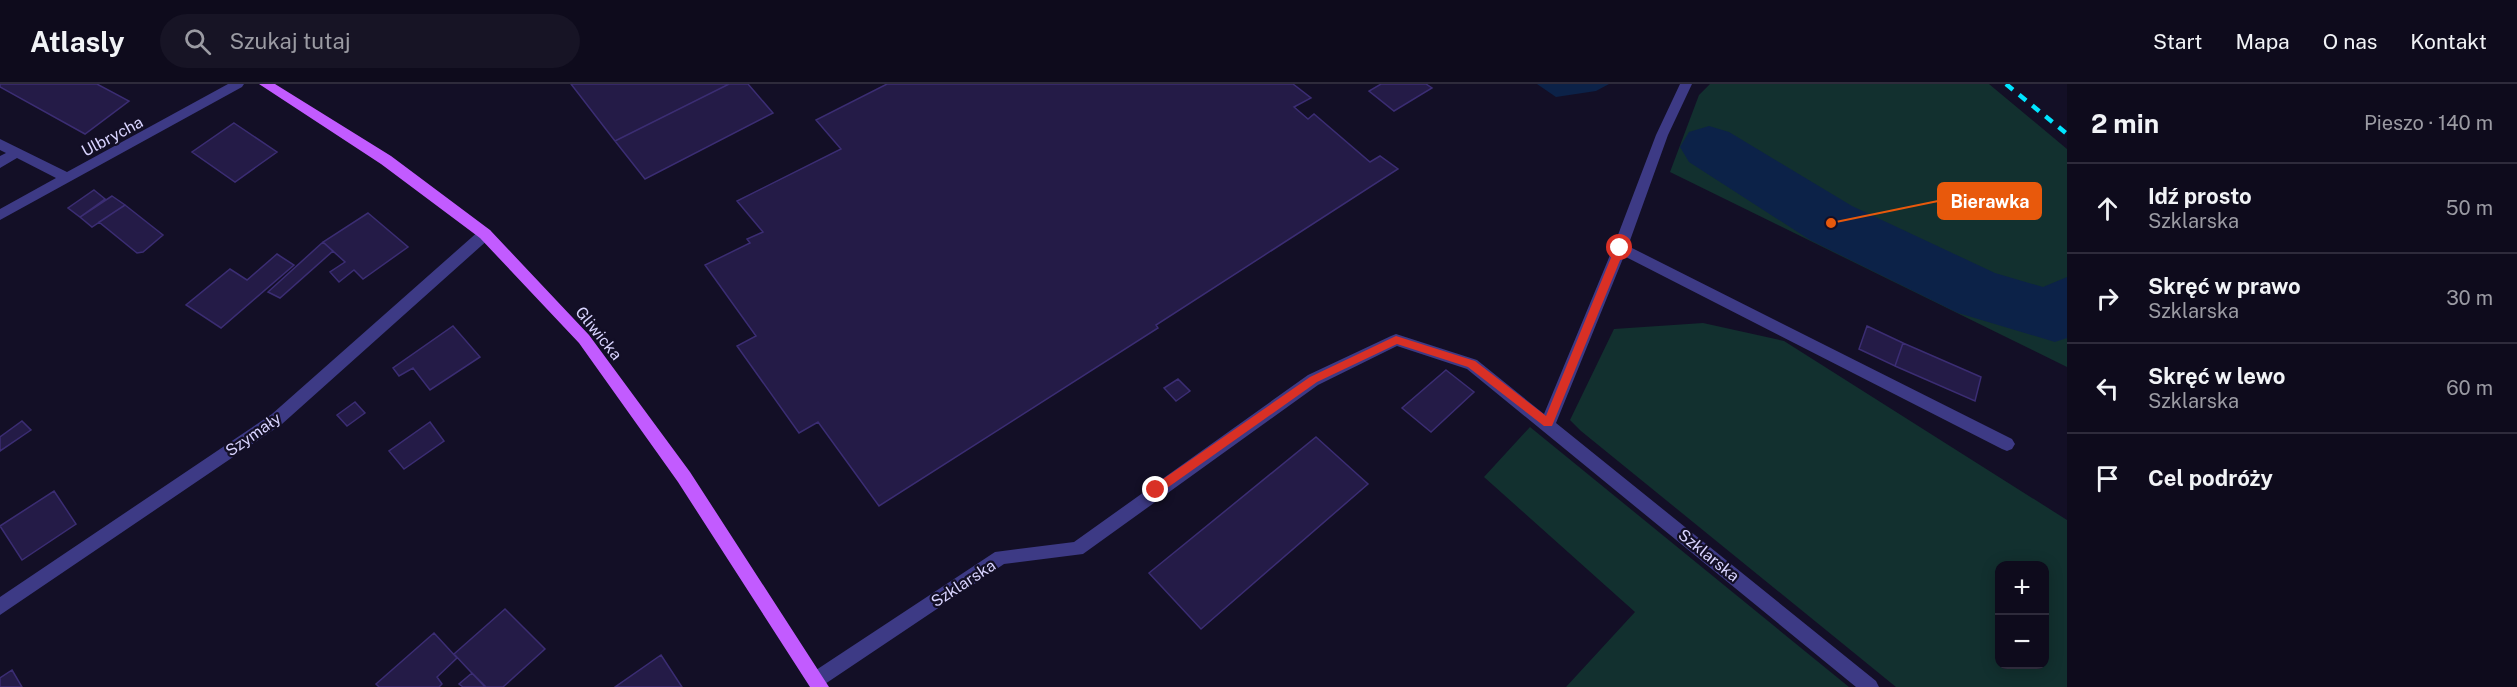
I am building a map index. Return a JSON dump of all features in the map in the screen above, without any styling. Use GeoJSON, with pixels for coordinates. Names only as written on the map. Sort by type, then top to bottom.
{"type":"FeatureCollection","features":[{"type":"Feature","properties":{"kind":"main road","name":"Gliwicka"},"geometry":{"type":"LineString","coordinates":[[265,84],[386,160],[485,234],[584,339],[684,477],[818,684]]}},
{"type":"Feature","properties":{"kind":"street","name":"Ulbrycha"},"geometry":{"type":"LineString","coordinates":[[0,215],[238,84]]}},
{"type":"Feature","properties":{"kind":"street"},"geometry":{"type":"LineString","coordinates":[[1548,423],[1620,248],[1662,135],[1686,84]]}},
{"type":"Feature","properties":{"kind":"street"},"geometry":{"type":"LineString","coordinates":[[0,144],[68,178]]}},
{"type":"Feature","properties":{"kind":"street"},"geometry":{"type":"LineString","coordinates":[[0,163],[16,152]]}},
{"type":"Feature","properties":{"kind":"street","name":"Szymały"},"geometry":{"type":"LineString","coordinates":[[0,607],[277,420],[485,234]]}},
{"type":"Feature","properties":{"kind":"street"},"geometry":{"type":"LineString","coordinates":[[1620,248],[2007,444]]}},
{"type":"Feature","properties":{"kind":"street","name":"Szklarska"},"geometry":{"type":"LineString","coordinates":[[818,684],[1001,557],[1077,549],[1313,380],[1396,340],[1472,364],[1548,423],[1870,687]]}},
{"type":"Feature","properties":{"kind":"green space"},"geometry":{"type":"Polygon","coordinates":[[[1710,84],[1989,84],[2067,149],[2067,367],[1670,172],[1699,95],[1710,84]]]}},
{"type":"Feature","properties":{"kind":"green space"},"geometry":{"type":"Polygon","coordinates":[[[1703,323],[1784,341],[2067,520],[2067,687],[1896,687],[1570,420],[1614,329],[1703,323]]]}},
{"type":"Feature","properties":{"kind":"green space"},"geometry":{"type":"Polygon","coordinates":[[[1530,427],[1849,687],[1566,687],[1635,612],[1484,477],[1530,427]]]}},
{"type":"Feature","properties":{"kind":"water"},"geometry":{"type":"Polygon","coordinates":[[[1537,84],[1609,84],[1596,91],[1556,97],[1537,84]]]}},
{"type":"Feature","properties":{"kind":"building"},"geometry":{"type":"Polygon","coordinates":[[[0,84],[97,84],[129,101],[85,134],[0,87],[0,84]]]}},
{"type":"Feature","properties":{"kind":"building"},"geometry":{"type":"Polygon","coordinates":[[[571,84],[729,84],[615,141],[571,84]]]}},
{"type":"Feature","properties":{"kind":"building"},"geometry":{"type":"Polygon","coordinates":[[[729,84],[748,84],[773,113],[645,179],[615,141],[729,84]]]}},
{"type":"Feature","properties":{"kind":"building"},"geometry":{"type":"Polygon","coordinates":[[[887,84],[1293,84],[1311,98],[1294,107],[1308,119],[1314,114],[1370,162],[1380,156],[1398,169],[1156,325],[1158,328],[879,506],[818,422],[799,433],[737,346],[756,336],[705,265],[750,243],[747,239],[763,232],[737,201],[841,149],[816,120],[887,84]]]}},
{"type":"Feature","properties":{"kind":"building"},"geometry":{"type":"Polygon","coordinates":[[[1381,84],[1426,84],[1432,88],[1394,111],[1369,91],[1381,84]]]}},
{"type":"Feature","properties":{"kind":"building"},"geometry":{"type":"Polygon","coordinates":[[[234,123],[277,152],[235,182],[192,152],[234,123]]]}},
{"type":"Feature","properties":{"kind":"building"},"geometry":{"type":"Polygon","coordinates":[[[94,190],[105,199],[80,217],[68,208],[94,190]]]}},
{"type":"Feature","properties":{"kind":"building"},"geometry":{"type":"Polygon","coordinates":[[[112,196],[125,205],[92,227],[80,217],[112,196]]]}},
{"type":"Feature","properties":{"kind":"building"},"geometry":{"type":"Polygon","coordinates":[[[125,205],[163,235],[143,252],[137,253],[99,222],[125,205]]]}},
{"type":"Feature","properties":{"kind":"building"},"geometry":{"type":"Polygon","coordinates":[[[368,213],[408,247],[363,279],[354,270],[339,282],[330,272],[345,262],[323,242],[368,213]]]}},
{"type":"Feature","properties":{"kind":"building"},"geometry":{"type":"Polygon","coordinates":[[[323,242],[333,251],[280,298],[268,292],[323,242]]]}},
{"type":"Feature","properties":{"kind":"building"},"geometry":{"type":"Polygon","coordinates":[[[277,254],[294,265],[221,328],[186,305],[230,269],[247,280],[277,254]]]}},
{"type":"Feature","properties":{"kind":"building"},"geometry":{"type":"Polygon","coordinates":[[[453,326],[480,357],[430,390],[413,368],[399,376],[393,368],[453,326]]]}},
{"type":"Feature","properties":{"kind":"building"},"geometry":{"type":"Polygon","coordinates":[[[1867,326],[1903,343],[1895,366],[1859,349],[1867,326]]]}},
{"type":"Feature","properties":{"kind":"building"},"geometry":{"type":"Polygon","coordinates":[[[1903,343],[1981,377],[1975,401],[1895,366],[1903,343]]]}},
{"type":"Feature","properties":{"kind":"building"},"geometry":{"type":"Polygon","coordinates":[[[1446,370],[1474,392],[1431,432],[1402,408],[1446,370]]]}},
{"type":"Feature","properties":{"kind":"building"},"geometry":{"type":"Polygon","coordinates":[[[1178,379],[1190,391],[1176,401],[1164,388],[1178,379]]]}},
{"type":"Feature","properties":{"kind":"building"},"geometry":{"type":"Polygon","coordinates":[[[355,402],[365,413],[347,426],[337,415],[355,402]]]}},
{"type":"Feature","properties":{"kind":"building"},"geometry":{"type":"Polygon","coordinates":[[[22,421],[31,430],[0,451],[0,437],[22,421]]]}},
{"type":"Feature","properties":{"kind":"building"},"geometry":{"type":"Polygon","coordinates":[[[430,422],[444,441],[404,469],[389,451],[430,422]]]}},
{"type":"Feature","properties":{"kind":"building"},"geometry":{"type":"Polygon","coordinates":[[[1316,437],[1368,484],[1201,629],[1149,573],[1316,437]]]}},
{"type":"Feature","properties":{"kind":"building"},"geometry":{"type":"Polygon","coordinates":[[[54,491],[76,524],[22,560],[0,526],[54,491]]]}},
{"type":"Feature","properties":{"kind":"building"},"geometry":{"type":"Polygon","coordinates":[[[505,609],[545,649],[503,687],[485,687],[454,654],[505,609]]]}},
{"type":"Feature","properties":{"kind":"building"},"geometry":{"type":"Polygon","coordinates":[[[434,633],[457,658],[437,677],[442,684],[439,687],[379,687],[376,684],[434,633]]]}},
{"type":"Feature","properties":{"kind":"building"},"geometry":{"type":"Polygon","coordinates":[[[661,655],[682,687],[615,687],[661,655]]]}},
{"type":"Feature","properties":{"kind":"building"},"geometry":{"type":"Polygon","coordinates":[[[12,670],[22,687],[0,687],[0,678],[12,670]]]}},
{"type":"Feature","properties":{"kind":"building"},"geometry":{"type":"Polygon","coordinates":[[[472,673],[484,687],[463,687],[459,684],[472,673]]]}},
{"type":"Feature","properties":{"kind":"waterway"},"geometry":{"type":"LineString","coordinates":[[1709,147],[1831,223],[1980,295],[2055,316],[2067,303]]}},
{"type":"Feature","properties":{"kind":"railway"},"geometry":{"type":"LineString","coordinates":[[2006,84],[2067,134]]}},
{"type":"Feature","properties":{"kind":"place","name":"Bierawka"},"geometry":{"type":"Point","coordinates":[1831,223]}},
{"type":"Feature","properties":{"kind":"route"},"geometry":{"type":"LineString","coordinates":[[1156,490],[1313,380],[1396,340],[1472,364],[1548,423],[1620,248]]}}]}
